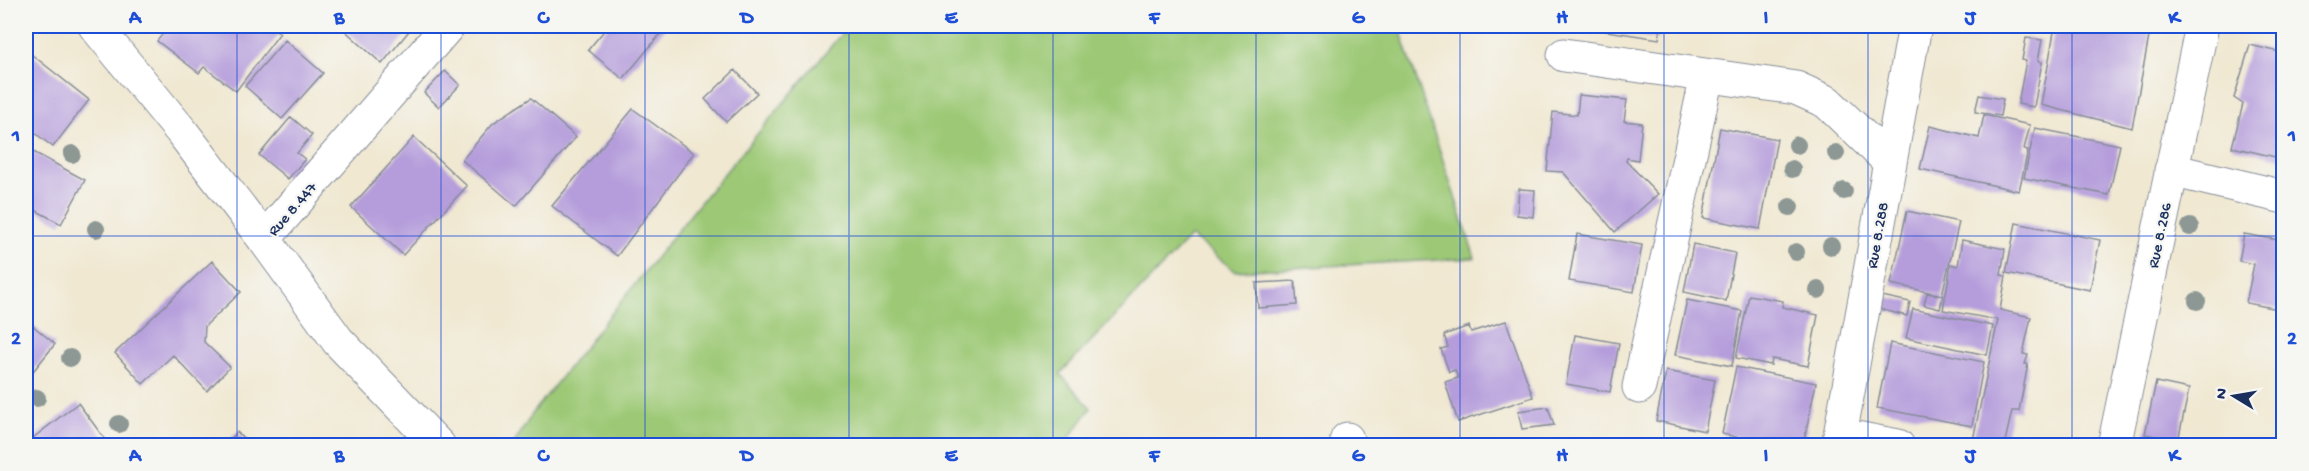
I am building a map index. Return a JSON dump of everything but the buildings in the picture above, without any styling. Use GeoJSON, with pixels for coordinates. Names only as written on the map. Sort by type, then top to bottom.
{"type":"FeatureCollection","features":[{"type":"Feature","properties":{"kind":"street","name":"Rue 8.447"},"geometry":{"type":"LineString","coordinates":[[95,26],[182,132],[264,239],[448,26]]}},
{"type":"Feature","properties":{"kind":"street","name":"Rue 8.288"},"geometry":{"type":"LineString","coordinates":[[1839,440],[1915,26]]}},
{"type":"Feature","properties":{"kind":"street","name":"Rue 8.286"},"geometry":{"type":"LineString","coordinates":[[2114,446],[2202,26]]}},
{"type":"Feature","properties":{"kind":"street"},"geometry":{"type":"LineString","coordinates":[[1564,55],[1796,88],[1827,102],[1890,162]]}},
{"type":"Feature","properties":{"kind":"street"},"geometry":{"type":"LineString","coordinates":[[1639,387],[1707,76]]}},
{"type":"Feature","properties":{"kind":"street"},"geometry":{"type":"LineString","coordinates":[[2171,170],[2283,197]]}},
{"type":"Feature","properties":{"kind":"street"},"geometry":{"type":"LineString","coordinates":[[264,239],[338,341],[439,446]]}},
{"type":"Feature","properties":{"kind":"street"},"geometry":{"type":"LineString","coordinates":[[1839,440],[1898,446]]}},
{"type":"Feature","properties":{"kind":"green space"},"geometry":{"type":"Polygon","coordinates":[[[848,26],[1399,26],[1475,258],[1235,271],[1191,236],[1060,374],[1091,408],[1064,445],[513,445],[533,413],[599,329],[707,194],[848,26]]]}}]}
